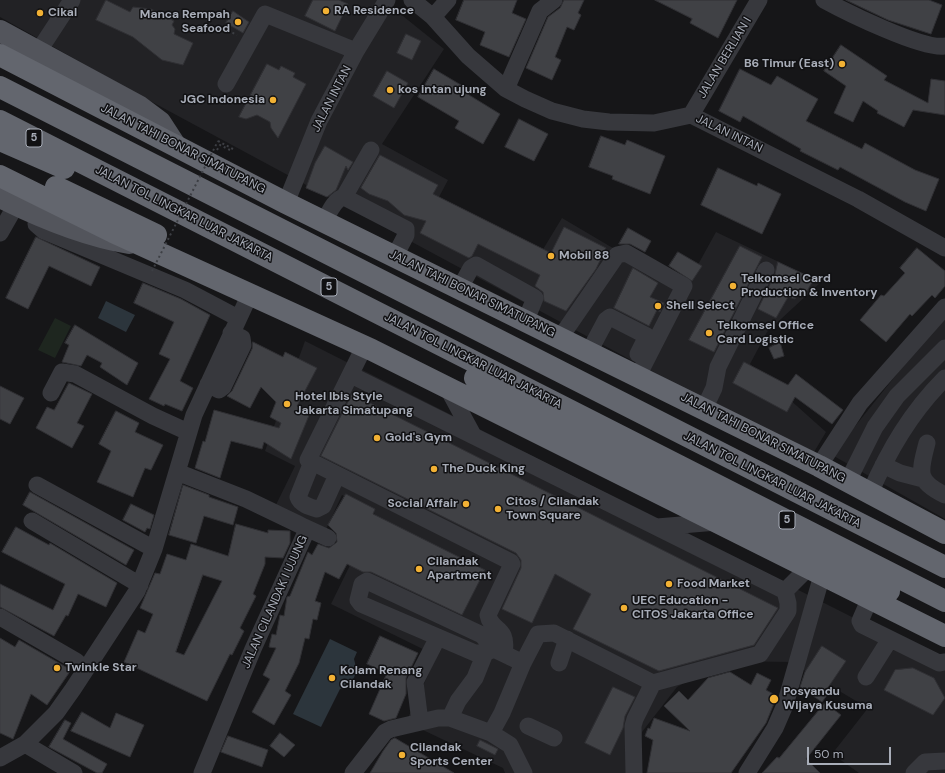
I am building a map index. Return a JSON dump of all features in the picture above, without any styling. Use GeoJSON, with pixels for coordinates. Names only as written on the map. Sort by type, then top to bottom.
{"type":"FeatureCollection","features":[{"type":"Feature","properties":{"kind":"highway","name":"JALAN TAHI BONAR SIMATUPANG"},"geometry":{"type":"LineString","coordinates":[[0,55],[324,222],[526,320],[819,466],[877,477],[945,533]]}},
{"type":"Feature","properties":{"kind":"highway"},"geometry":{"type":"LineString","coordinates":[[0,72],[102,129],[108,135],[113,144]]}},
{"type":"Feature","properties":{"kind":"highway","name":"JALAN TOL LINGKAR LUAR JAKARTA"},"geometry":{"type":"LineString","coordinates":[[0,87],[945,568]]}},
{"type":"Feature","properties":{"kind":"highway","name":"JALAN TOL LINGKAR LUAR JAKARTA"},"geometry":{"type":"LineString","coordinates":[[0,121],[945,601]]}},
{"type":"Feature","properties":{"kind":"highway"},"geometry":{"type":"LineString","coordinates":[[0,140],[155,208],[171,207]]}},
{"type":"Feature","properties":{"kind":"highway"},"geometry":{"type":"LineString","coordinates":[[0,160],[218,266],[234,277],[246,292]]}},
{"type":"Feature","properties":{"kind":"highway"},"geometry":{"type":"LineString","coordinates":[[141,192],[154,165]]}},
{"type":"Feature","properties":{"kind":"highway"},"geometry":{"type":"LineString","coordinates":[[0,176],[113,232],[363,346],[945,636]]}},
{"type":"Feature","properties":{"kind":"highway"},"geometry":{"type":"LineString","coordinates":[[244,244],[248,253],[263,265],[398,334],[489,386],[945,620]]}},
{"type":"Feature","properties":{"kind":"highway"},"geometry":{"type":"LineString","coordinates":[[391,285],[400,283],[418,286],[515,330],[945,545]]}},
{"type":"Feature","properties":{"kind":"main road"},"geometry":{"type":"LineString","coordinates":[[0,31],[140,107],[160,122],[174,146]]}},
{"type":"Feature","properties":{"kind":"main road"},"geometry":{"type":"LineString","coordinates":[[8,201],[103,239],[144,245]]}},
{"type":"Feature","properties":{"kind":"street"},"geometry":{"type":"LineString","coordinates":[[38,52],[72,0]]}},
{"type":"Feature","properties":{"kind":"street","name":"JALAN INTAN"},"geometry":{"type":"LineString","coordinates":[[286,202],[319,121],[356,51],[387,0]]}},
{"type":"Feature","properties":{"kind":"street","name":"JALAN INTAN"},"geometry":{"type":"LineString","coordinates":[[412,0],[434,17],[468,56],[506,89],[552,111],[598,121],[643,123],[691,115],[858,199],[945,248]]}},
{"type":"Feature","properties":{"kind":"street"},"geometry":{"type":"LineString","coordinates":[[434,17],[448,0]]}},
{"type":"Feature","properties":{"kind":"street"},"geometry":{"type":"LineString","coordinates":[[506,89],[540,11],[554,0]]}},
{"type":"Feature","properties":{"kind":"street","name":"JALAN BERLIAN I"},"geometry":{"type":"LineString","coordinates":[[691,115],[759,0]]}},
{"type":"Feature","properties":{"kind":"street"},"geometry":{"type":"LineString","coordinates":[[824,0],[894,33],[926,44],[945,46]]}},
{"type":"Feature","properties":{"kind":"street"},"geometry":{"type":"LineString","coordinates":[[226,84],[265,14],[356,51]]}},
{"type":"Feature","properties":{"kind":"street"},"geometry":{"type":"LineString","coordinates":[[324,222],[332,207],[339,199],[344,197],[371,150]]}},
{"type":"Feature","properties":{"kind":"street"},"geometry":{"type":"LineString","coordinates":[[344,197],[406,229],[406,235],[395,256]]}},
{"type":"Feature","properties":{"kind":"street"},"geometry":{"type":"LineString","coordinates":[[0,234],[8,201]]}},
{"type":"Feature","properties":{"kind":"street"},"geometry":{"type":"LineString","coordinates":[[37,213],[36,224],[44,231],[186,290],[235,326]]}},
{"type":"Feature","properties":{"kind":"street"},"geometry":{"type":"LineString","coordinates":[[560,338],[617,255],[626,253],[684,286],[633,374]]}},
{"type":"Feature","properties":{"kind":"street"},"geometry":{"type":"LineString","coordinates":[[704,409],[714,388],[718,367],[766,270]]}},
{"type":"Feature","properties":{"kind":"street"},"geometry":{"type":"LineString","coordinates":[[0,758],[25,744],[56,713],[140,585],[182,474],[188,432],[235,326],[246,292]]}},
{"type":"Feature","properties":{"kind":"street"},"geometry":{"type":"LineString","coordinates":[[819,466],[860,403],[945,308]]}},
{"type":"Feature","properties":{"kind":"street"},"geometry":{"type":"LineString","coordinates":[[589,352],[606,320],[610,317],[645,334],[647,340],[633,374]]}},
{"type":"Feature","properties":{"kind":"street"},"geometry":{"type":"LineString","coordinates":[[363,346],[350,375],[307,458],[308,460],[511,562],[512,564],[488,615],[488,619],[500,630],[505,639],[458,701],[450,718]]}},
{"type":"Feature","properties":{"kind":"street"},"geometry":{"type":"LineString","coordinates":[[852,472],[876,427],[897,396],[945,348]]}},
{"type":"Feature","properties":{"kind":"street"},"geometry":{"type":"LineString","coordinates":[[51,393],[62,372],[75,374],[153,416],[188,432]]}},
{"type":"Feature","properties":{"kind":"street"},"geometry":{"type":"LineString","coordinates":[[350,375],[473,434],[785,592],[788,603],[788,611],[760,654],[653,683],[554,633],[538,634],[502,713],[491,733]]}},
{"type":"Feature","properties":{"kind":"street"},"geometry":{"type":"LineString","coordinates":[[877,477],[896,438],[917,408],[945,378]]}},
{"type":"Feature","properties":{"kind":"street"},"geometry":{"type":"LineString","coordinates":[[447,387],[473,434]]}},
{"type":"Feature","properties":{"kind":"street"},"geometry":{"type":"LineString","coordinates":[[927,443],[921,467],[923,479],[927,485],[945,495]]}},
{"type":"Feature","properties":{"kind":"street"},"geometry":{"type":"LineString","coordinates":[[312,462],[298,496],[301,502],[312,508],[317,510],[323,506],[337,475]]}},
{"type":"Feature","properties":{"kind":"street"},"geometry":{"type":"LineString","coordinates":[[877,477],[900,473],[923,479]]}},
{"type":"Feature","properties":{"kind":"street","name":"JALAN CILANDAK I UJUNG"},"geometry":{"type":"LineString","coordinates":[[182,474],[246,499],[304,527],[306,535],[254,648],[202,773]]}},
{"type":"Feature","properties":{"kind":"street"},"geometry":{"type":"LineString","coordinates":[[37,485],[154,549]]}},
{"type":"Feature","properties":{"kind":"street"},"geometry":{"type":"LineString","coordinates":[[32,521],[140,585]]}},
{"type":"Feature","properties":{"kind":"street"},"geometry":{"type":"LineString","coordinates":[[657,528],[717,522]]}},
{"type":"Feature","properties":{"kind":"street"},"geometry":{"type":"LineString","coordinates":[[304,527],[328,538]]}},
{"type":"Feature","properties":{"kind":"street"},"geometry":{"type":"LineString","coordinates":[[785,592],[815,572]]}},
{"type":"Feature","properties":{"kind":"street"},"geometry":{"type":"LineString","coordinates":[[747,773],[775,728],[785,705],[815,572]]}},
{"type":"Feature","properties":{"kind":"street"},"geometry":{"type":"LineString","coordinates":[[494,652],[482,636],[367,581],[362,584],[358,594],[358,600],[362,604],[475,653],[494,652],[524,663]]}},
{"type":"Feature","properties":{"kind":"street"},"geometry":{"type":"LineString","coordinates":[[870,598],[860,621],[861,623],[939,663],[945,662]]}},
{"type":"Feature","properties":{"kind":"street"},"geometry":{"type":"LineString","coordinates":[[0,617],[76,661],[85,669]]}},
{"type":"Feature","properties":{"kind":"street"},"geometry":{"type":"LineString","coordinates":[[420,722],[415,682],[438,637]]}},
{"type":"Feature","properties":{"kind":"street"},"geometry":{"type":"LineString","coordinates":[[559,663],[567,639]]}},
{"type":"Feature","properties":{"kind":"street"},"geometry":{"type":"LineString","coordinates":[[866,677],[890,639]]}},
{"type":"Feature","properties":{"kind":"street"},"geometry":{"type":"LineString","coordinates":[[634,773],[633,726],[635,718],[653,683]]}},
{"type":"Feature","properties":{"kind":"street"},"geometry":{"type":"LineString","coordinates":[[353,773],[386,732],[391,728],[450,718],[491,733],[510,745],[524,773]]}},
{"type":"Feature","properties":{"kind":"street"},"geometry":{"type":"LineString","coordinates":[[528,726],[554,738]]}},
{"type":"Feature","properties":{"kind":"street"},"geometry":{"type":"LineString","coordinates":[[25,744],[74,773]]}},
{"type":"Feature","properties":{"kind":"street"},"geometry":{"type":"LineString","coordinates":[[914,773],[925,762],[945,761]]}},
{"type":"Feature","properties":{"kind":"path"},"geometry":{"type":"LineString","coordinates":[[219,26],[250,42]]}},
{"type":"Feature","properties":{"kind":"path"},"geometry":{"type":"LineString","coordinates":[[152,271],[218,141],[233,149],[232,151],[220,145]]}},
{"type":"Feature","properties":{"kind":"shaded area"},"geometry":{"type":"Polygon","coordinates":[[[0,0],[383,0],[444,49],[382,144],[448,180],[439,197],[542,251],[562,218],[684,290],[716,232],[821,282],[767,332],[750,364],[826,432],[811,457],[141,96],[0,17],[0,0]]]}},
{"type":"Feature","properties":{"kind":"shaded area"},"geometry":{"type":"Polygon","coordinates":[[[106,301],[135,315],[126,332],[98,318],[106,301]]]}},
{"type":"Feature","properties":{"kind":"shaded area"},"geometry":{"type":"Polygon","coordinates":[[[945,314],[945,519],[832,455],[945,314]]]}},
{"type":"Feature","properties":{"kind":"shaded area"},"geometry":{"type":"Polygon","coordinates":[[[55,318],[71,326],[55,358],[38,350],[55,318]]]}},
{"type":"Feature","properties":{"kind":"shaded area"},"geometry":{"type":"Polygon","coordinates":[[[305,341],[945,664],[945,773],[859,773],[832,754],[868,708],[790,662],[723,661],[677,687],[642,732],[636,773],[505,773],[503,768],[406,722],[437,656],[331,604],[375,514],[342,495],[321,540],[269,519],[295,466],[265,451],[305,341]]]}},
{"type":"Feature","properties":{"kind":"shaded area","name":"Kolam Renang Cilandak"},"geometry":{"type":"Polygon","coordinates":[[[330,639],[357,652],[354,659],[357,671],[350,686],[340,689],[321,727],[293,714],[330,639]]]}},
{"type":"Feature","properties":{"kind":"building"},"geometry":{"type":"Polygon","coordinates":[[[106,0],[130,12],[133,7],[151,9],[174,21],[172,25],[175,29],[174,34],[193,43],[183,65],[162,60],[133,37],[96,20],[106,0]]]}},
{"type":"Feature","properties":{"kind":"building","name":"RA Residence"},"geometry":{"type":"Polygon","coordinates":[[[313,0],[339,0],[348,4],[335,31],[305,16],[313,0]]]}},
{"type":"Feature","properties":{"kind":"building"},"geometry":{"type":"Polygon","coordinates":[[[464,0],[517,0],[512,13],[526,19],[509,57],[480,45],[485,32],[456,20],[464,0]]]}},
{"type":"Feature","properties":{"kind":"building"},"geometry":{"type":"Polygon","coordinates":[[[564,0],[584,0],[578,13],[581,15],[574,30],[567,27],[555,57],[561,60],[552,80],[526,68],[548,17],[560,8],[564,0]]]}},
{"type":"Feature","properties":{"kind":"building"},"geometry":{"type":"Polygon","coordinates":[[[655,0],[737,0],[718,38],[690,23],[692,19],[655,0]]]}},
{"type":"Feature","properties":{"kind":"building"},"geometry":{"type":"Polygon","coordinates":[[[846,0],[929,0],[942,5],[931,34],[888,20],[846,0]]]}},
{"type":"Feature","properties":{"kind":"building","name":"Manca Rempah Seafood"},"geometry":{"type":"Polygon","coordinates":[[[233,11],[249,22],[243,33],[226,23],[233,11]]]}},
{"type":"Feature","properties":{"kind":"building"},"geometry":{"type":"Polygon","coordinates":[[[406,34],[421,41],[412,60],[397,53],[406,34]]]}},
{"type":"Feature","properties":{"kind":"building"},"geometry":{"type":"Polygon","coordinates":[[[841,45],[887,76],[884,80],[928,103],[931,79],[945,81],[945,115],[913,110],[904,127],[877,113],[878,111],[863,101],[853,122],[834,113],[846,86],[824,71],[841,45]]]}},
{"type":"Feature","properties":{"kind":"building","name":"JGC Indonesia"},"geometry":{"type":"Polygon","coordinates":[[[267,64],[279,70],[281,66],[295,73],[293,77],[306,84],[278,138],[271,128],[270,122],[257,115],[246,119],[239,117],[267,64]]]}},
{"type":"Feature","properties":{"kind":"building"},"geometry":{"type":"Polygon","coordinates":[[[434,69],[471,91],[469,95],[500,114],[483,144],[455,128],[459,121],[418,97],[434,69]]]}},
{"type":"Feature","properties":{"kind":"building"},"geometry":{"type":"Polygon","coordinates":[[[740,69],[771,85],[777,76],[818,99],[806,121],[862,149],[865,143],[915,170],[939,179],[926,211],[905,202],[840,167],[838,170],[800,151],[801,149],[743,116],[740,122],[719,111],[740,69]]]}},
{"type":"Feature","properties":{"kind":"building","name":"kos intan ujung"},"geometry":{"type":"Polygon","coordinates":[[[387,71],[408,83],[394,108],[373,96],[387,71]]]}},
{"type":"Feature","properties":{"kind":"building"},"geometry":{"type":"Polygon","coordinates":[[[519,119],[548,134],[534,161],[505,147],[519,119]]]}},
{"type":"Feature","properties":{"kind":"building"},"geometry":{"type":"Polygon","coordinates":[[[601,136],[625,145],[627,140],[665,156],[650,194],[612,179],[613,176],[589,167],[601,136]]]}},
{"type":"Feature","properties":{"kind":"building"},"geometry":{"type":"Polygon","coordinates":[[[325,146],[353,162],[348,170],[346,166],[336,190],[327,197],[306,188],[315,163],[325,146]]]}},
{"type":"Feature","properties":{"kind":"building","name":"Mobil 88"},"geometry":{"type":"Polygon","coordinates":[[[380,155],[438,185],[433,194],[551,253],[564,227],[606,248],[596,269],[566,311],[544,301],[543,292],[535,286],[540,275],[478,244],[472,256],[469,258],[420,233],[426,221],[404,215],[388,201],[369,194],[361,188],[380,155]]]}},
{"type":"Feature","properties":{"kind":"building"},"geometry":{"type":"Polygon","coordinates":[[[718,168],[757,186],[758,183],[781,194],[762,234],[701,205],[718,168]]]}},
{"type":"Feature","properties":{"kind":"building"},"geometry":{"type":"Polygon","coordinates":[[[628,228],[651,241],[645,252],[630,244],[619,244],[628,228]]]}},
{"type":"Feature","properties":{"kind":"building"},"geometry":{"type":"Polygon","coordinates":[[[36,237],[100,267],[91,286],[49,266],[28,309],[6,298],[36,237]]]}},
{"type":"Feature","properties":{"kind":"building","name":"Telkomsel Card Production & Inventory"},"geometry":{"type":"Polygon","coordinates":[[[740,246],[762,257],[714,352],[689,340],[740,246]]]}},
{"type":"Feature","properties":{"kind":"building"},"geometry":{"type":"Polygon","coordinates":[[[917,248],[945,271],[945,286],[935,298],[932,295],[912,316],[910,314],[886,342],[860,320],[881,295],[884,296],[905,273],[900,268],[917,248]]]}},
{"type":"Feature","properties":{"kind":"building"},"geometry":{"type":"Polygon","coordinates":[[[678,252],[702,266],[692,281],[669,266],[678,252]]]}},
{"type":"Feature","properties":{"kind":"building"},"geometry":{"type":"Polygon","coordinates":[[[778,262],[814,279],[807,291],[800,288],[795,299],[788,297],[776,318],[758,309],[775,274],[778,262]]]}},
{"type":"Feature","properties":{"kind":"building"},"geometry":{"type":"Polygon","coordinates":[[[633,268],[658,283],[650,297],[664,303],[660,312],[657,310],[649,326],[614,308],[633,268]]]}},
{"type":"Feature","properties":{"kind":"building"},"geometry":{"type":"Polygon","coordinates":[[[143,283],[181,299],[210,315],[180,381],[193,388],[182,411],[165,404],[164,406],[149,399],[170,359],[159,354],[174,322],[134,303],[143,283]]]}},
{"type":"Feature","properties":{"kind":"building"},"geometry":{"type":"Polygon","coordinates":[[[75,325],[138,363],[127,385],[100,367],[102,363],[87,355],[81,366],[62,362],[69,345],[65,343],[75,325]]]}},
{"type":"Feature","properties":{"kind":"building"},"geometry":{"type":"Polygon","coordinates":[[[253,342],[283,357],[285,352],[317,368],[297,406],[310,413],[291,459],[264,442],[262,449],[231,441],[220,478],[195,468],[203,441],[205,442],[214,410],[279,428],[281,423],[270,417],[276,402],[261,387],[250,408],[227,396],[232,391],[252,349],[253,342]]]}},
{"type":"Feature","properties":{"kind":"building"},"geometry":{"type":"Polygon","coordinates":[[[780,342],[784,356],[774,359],[769,348],[780,342]]]}},
{"type":"Feature","properties":{"kind":"building"},"geometry":{"type":"Polygon","coordinates":[[[744,362],[788,385],[796,374],[843,410],[832,424],[795,397],[787,412],[733,383],[744,362]]]}},
{"type":"Feature","properties":{"kind":"building"},"geometry":{"type":"Polygon","coordinates":[[[69,383],[92,394],[77,423],[84,426],[72,448],[36,428],[47,407],[54,410],[69,383]]]}},
{"type":"Feature","properties":{"kind":"building"},"geometry":{"type":"Polygon","coordinates":[[[0,386],[24,398],[10,424],[0,419],[0,386]]]}},
{"type":"Feature","properties":{"kind":"building","name":"Citos / Cilandak Town Square"},"geometry":{"type":"Polygon","coordinates":[[[352,394],[778,608],[754,645],[659,671],[573,629],[591,594],[555,574],[532,623],[502,609],[521,568],[521,560],[516,553],[321,456],[352,394]]]}},
{"type":"Feature","properties":{"kind":"building"},"geometry":{"type":"Polygon","coordinates":[[[116,411],[139,423],[135,432],[163,445],[151,470],[145,468],[133,497],[97,482],[111,451],[99,444],[116,411]]]}},
{"type":"Feature","properties":{"kind":"building"},"geometry":{"type":"Polygon","coordinates":[[[183,485],[209,495],[209,497],[238,507],[233,525],[204,516],[196,543],[169,535],[183,485]]]}},
{"type":"Feature","properties":{"kind":"building"},"geometry":{"type":"Polygon","coordinates":[[[30,492],[134,550],[126,565],[23,505],[30,492]]]}},
{"type":"Feature","properties":{"kind":"building"},"geometry":{"type":"Polygon","coordinates":[[[346,494],[375,509],[373,514],[485,570],[462,615],[371,572],[363,572],[347,564],[339,579],[325,572],[315,601],[321,603],[317,620],[313,619],[309,639],[305,638],[299,663],[285,691],[291,695],[274,725],[252,712],[270,679],[263,675],[276,648],[269,647],[272,634],[276,635],[280,615],[284,616],[287,597],[290,596],[308,552],[312,555],[318,544],[329,548],[337,542],[336,533],[328,525],[346,494]]]}},
{"type":"Feature","properties":{"kind":"building"},"geometry":{"type":"Polygon","coordinates":[[[131,504],[154,515],[150,529],[147,528],[145,532],[123,520],[131,504]]]}},
{"type":"Feature","properties":{"kind":"building"},"geometry":{"type":"Polygon","coordinates":[[[236,524],[268,533],[268,530],[290,531],[290,543],[283,558],[265,557],[265,564],[253,594],[256,596],[240,628],[244,631],[232,655],[230,654],[207,701],[124,662],[138,630],[145,633],[153,614],[140,608],[155,573],[160,574],[167,554],[186,560],[191,544],[228,556],[236,524]],[[203,575],[176,652],[184,655],[222,581],[203,575]]]}},
{"type":"Feature","properties":{"kind":"building"},"geometry":{"type":"Polygon","coordinates":[[[16,527],[49,545],[50,543],[117,583],[106,607],[78,594],[68,616],[66,615],[54,636],[0,607],[0,584],[53,610],[65,584],[2,552],[16,527]]]}},
{"type":"Feature","properties":{"kind":"building"},"geometry":{"type":"Polygon","coordinates":[[[380,636],[418,653],[406,678],[406,694],[396,718],[384,721],[369,714],[387,673],[367,664],[380,636]]]}},
{"type":"Feature","properties":{"kind":"building"},"geometry":{"type":"Polygon","coordinates":[[[0,638],[15,647],[19,640],[71,670],[47,705],[31,694],[13,739],[0,733],[0,638]]]}},
{"type":"Feature","properties":{"kind":"building"},"geometry":{"type":"Polygon","coordinates":[[[822,646],[846,661],[827,689],[830,691],[822,702],[800,687],[805,672],[822,646]]]}},
{"type":"Feature","properties":{"kind":"building"},"geometry":{"type":"Polygon","coordinates":[[[913,668],[934,678],[945,698],[933,715],[884,690],[895,670],[913,668]]]}},
{"type":"Feature","properties":{"kind":"building"},"geometry":{"type":"Polygon","coordinates":[[[730,672],[751,685],[757,673],[771,680],[766,690],[777,696],[766,723],[731,773],[647,773],[653,740],[645,736],[648,728],[650,729],[654,718],[690,731],[664,706],[679,691],[688,700],[708,678],[730,672]]]}},
{"type":"Feature","properties":{"kind":"building"},"geometry":{"type":"Polygon","coordinates":[[[613,687],[635,697],[625,716],[623,728],[610,755],[585,743],[613,687]]]}},
{"type":"Feature","properties":{"kind":"building"},"geometry":{"type":"Polygon","coordinates":[[[825,703],[841,715],[806,759],[820,773],[762,773],[777,757],[779,758],[825,703]]]}},
{"type":"Feature","properties":{"kind":"building"},"geometry":{"type":"Polygon","coordinates":[[[82,712],[110,728],[116,713],[144,725],[130,757],[71,731],[82,712]]]}},
{"type":"Feature","properties":{"kind":"building"},"geometry":{"type":"Polygon","coordinates":[[[65,720],[71,723],[63,739],[107,764],[102,773],[97,773],[49,747],[65,720]]]}},
{"type":"Feature","properties":{"kind":"building"},"geometry":{"type":"Polygon","coordinates":[[[280,733],[295,745],[284,757],[270,746],[280,733]]]}},
{"type":"Feature","properties":{"kind":"building"},"geometry":{"type":"Polygon","coordinates":[[[228,736],[268,750],[262,767],[221,752],[228,736]]]}},
{"type":"Feature","properties":{"kind":"building","name":"Cilandak Sports Center"},"geometry":{"type":"Polygon","coordinates":[[[395,738],[454,773],[370,773],[383,751],[391,740],[395,738]]]}},
{"type":"Feature","properties":{"kind":"building"},"geometry":{"type":"Polygon","coordinates":[[[480,740],[498,749],[495,755],[477,746],[480,740]]]}},
{"type":"Feature","properties":{"kind":"place","name":"RA Residence"},"geometry":{"type":"Point","coordinates":[326,11]}},
{"type":"Feature","properties":{"kind":"place","name":"Cikal"},"geometry":{"type":"Point","coordinates":[40,13]}},
{"type":"Feature","properties":{"kind":"place","name":"Manca Rempah Seafood"},"geometry":{"type":"Point","coordinates":[238,22]}},
{"type":"Feature","properties":{"kind":"place","name":"B6 Timur (East)"},"geometry":{"type":"Point","coordinates":[842,64]}},
{"type":"Feature","properties":{"kind":"place","name":"kos intan ujung"},"geometry":{"type":"Point","coordinates":[390,90]}},
{"type":"Feature","properties":{"kind":"place","name":"JGC Indonesia"},"geometry":{"type":"Point","coordinates":[273,100]}},
{"type":"Feature","properties":{"kind":"place","name":"Mobil 88"},"geometry":{"type":"Point","coordinates":[551,256]}},
{"type":"Feature","properties":{"kind":"place","name":"Telkomsel Card Production & Inventory"},"geometry":{"type":"Point","coordinates":[733,286]}},
{"type":"Feature","properties":{"kind":"place","name":"Shell Select"},"geometry":{"type":"Point","coordinates":[658,306]}},
{"type":"Feature","properties":{"kind":"place","name":"Telkomsel Office Card Logistic"},"geometry":{"type":"Point","coordinates":[709,333]}},
{"type":"Feature","properties":{"kind":"place","name":"Hotel Ibis Style Jakarta Simatupang"},"geometry":{"type":"Point","coordinates":[287,404]}},
{"type":"Feature","properties":{"kind":"place","name":"Gold's Gym"},"geometry":{"type":"Point","coordinates":[377,438]}},
{"type":"Feature","properties":{"kind":"place","name":"The Duck King"},"geometry":{"type":"Point","coordinates":[434,469]}},
{"type":"Feature","properties":{"kind":"place","name":"Social Affair"},"geometry":{"type":"Point","coordinates":[466,504]}},
{"type":"Feature","properties":{"kind":"place","name":"Citos / Cilandak Town Square"},"geometry":{"type":"Point","coordinates":[498,509]}},
{"type":"Feature","properties":{"kind":"place","name":"Cilandak Apartment"},"geometry":{"type":"Point","coordinates":[419,569]}},
{"type":"Feature","properties":{"kind":"place","name":"Food Market"},"geometry":{"type":"Point","coordinates":[669,584]}},
{"type":"Feature","properties":{"kind":"place","name":"UEC Education - CITOS Jakarta Office"},"geometry":{"type":"Point","coordinates":[624,608]}},
{"type":"Feature","properties":{"kind":"place","name":"Twinkle Star"},"geometry":{"type":"Point","coordinates":[57,668]}},
{"type":"Feature","properties":{"kind":"place","name":"Kolam Renang Cilandak"},"geometry":{"type":"Point","coordinates":[332,678]}},
{"type":"Feature","properties":{"kind":"place","name":"Posyandu Wijaya Kusuma"},"geometry":{"type":"Point","coordinates":[774,699]}},
{"type":"Feature","properties":{"kind":"place","name":"Cilandak Sports Center"},"geometry":{"type":"Point","coordinates":[402,755]}}]}
